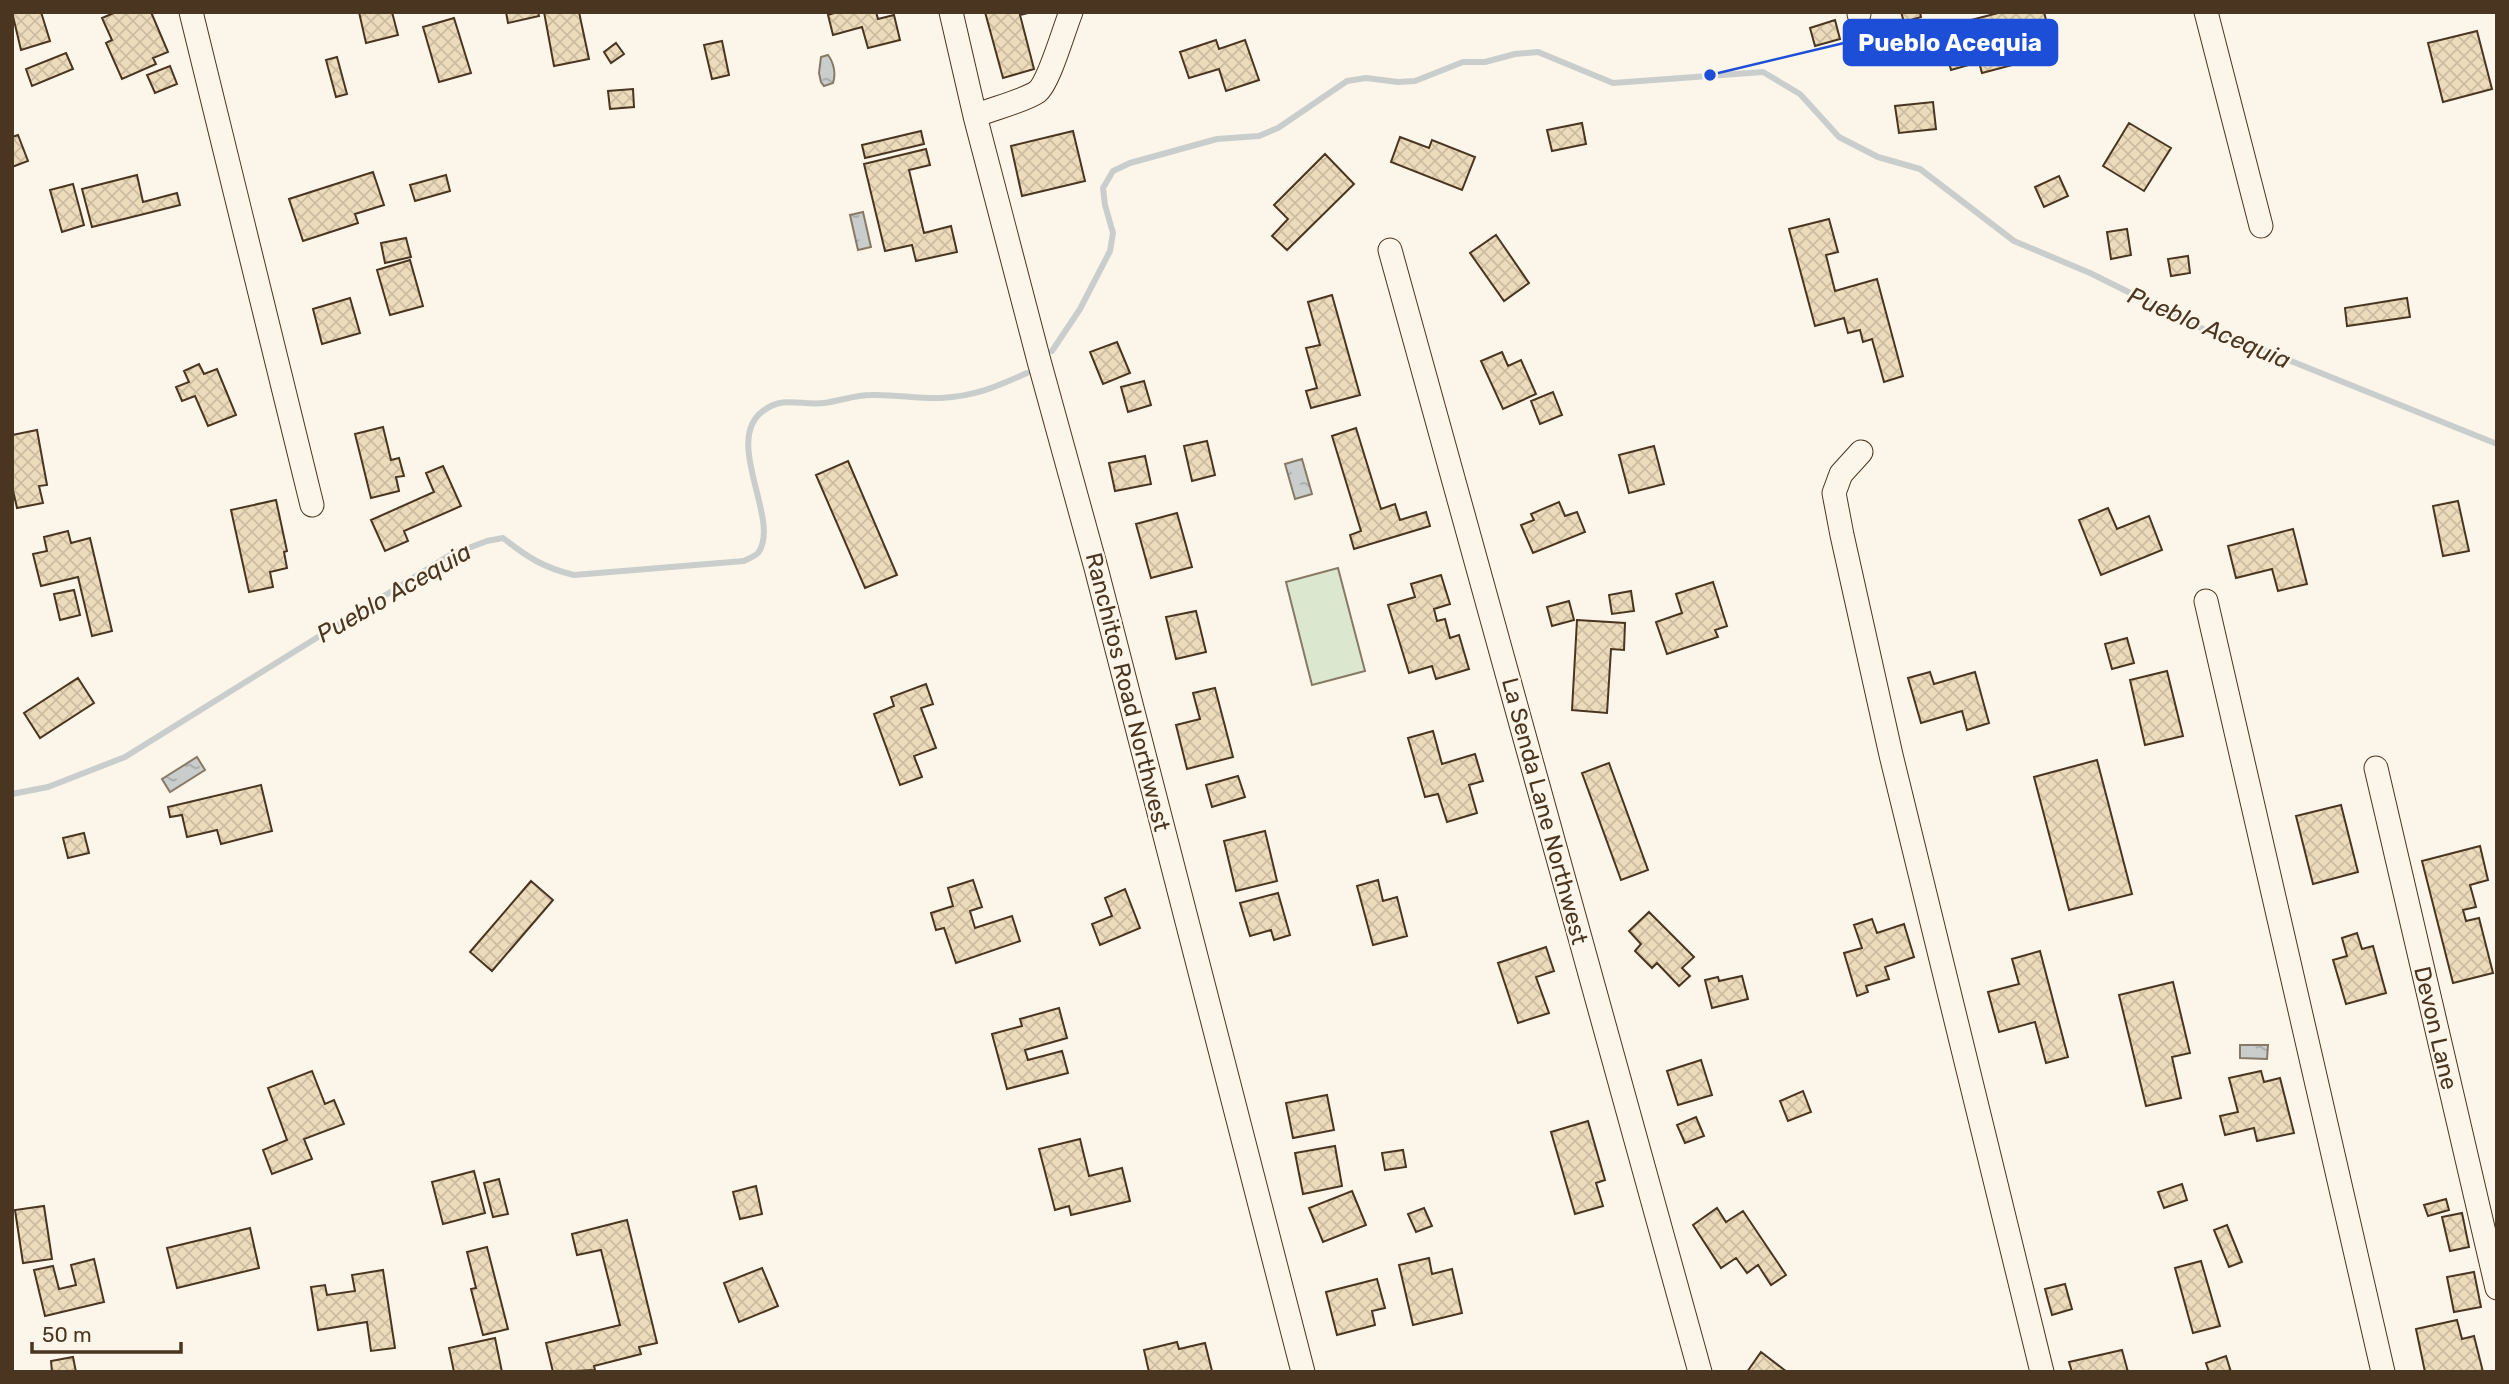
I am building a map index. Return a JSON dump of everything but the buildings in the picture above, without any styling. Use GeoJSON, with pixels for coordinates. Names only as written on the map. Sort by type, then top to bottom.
{"type":"FeatureCollection","features":[{"type":"Feature","properties":{"kind":"street"},"geometry":{"type":"LineString","coordinates":[[191,12],[312,505]]}},
{"type":"Feature","properties":{"kind":"street","name":"Ranchitos Road Northwest"},"geometry":{"type":"LineString","coordinates":[[951,12],[975,116],[1103,594],[1303,1372]]}},
{"type":"Feature","properties":{"kind":"street"},"geometry":{"type":"LineString","coordinates":[[975,116],[1038,92],[1048,75],[1061,34],[1072,12]]}},
{"type":"Feature","properties":{"kind":"street"},"geometry":{"type":"LineString","coordinates":[[2206,12],[2261,226]]}},
{"type":"Feature","properties":{"kind":"street","name":"La Senda Lane Northwest"},"geometry":{"type":"LineString","coordinates":[[1390,250],[1700,1372]]}},
{"type":"Feature","properties":{"kind":"street"},"geometry":{"type":"LineString","coordinates":[[1861,452],[1842,474],[1834,493],[1842,535],[1891,755],[2042,1372]]}},
{"type":"Feature","properties":{"kind":"street"},"geometry":{"type":"LineString","coordinates":[[2206,601],[2383,1372]]}},
{"type":"Feature","properties":{"kind":"street","name":"Devon Lane"},"geometry":{"type":"LineString","coordinates":[[2376,768],[2497,1288]]}},
{"type":"Feature","properties":{"kind":"green space"},"geometry":{"type":"Polygon","coordinates":[[[1338,568],[1365,671],[1312,685],[1286,582],[1338,568]]]}},
{"type":"Feature","properties":{"kind":"water"},"geometry":{"type":"Polygon","coordinates":[[[828,55],[833,65],[834,80],[824,86],[819,73],[821,57],[828,55]]]}},
{"type":"Feature","properties":{"kind":"water"},"geometry":{"type":"Polygon","coordinates":[[[863,212],[871,247],[858,250],[850,215],[863,212]]]}},
{"type":"Feature","properties":{"kind":"water"},"geometry":{"type":"Polygon","coordinates":[[[1302,459],[1312,494],[1295,499],[1285,464],[1302,459]]]}},
{"type":"Feature","properties":{"kind":"water"},"geometry":{"type":"Polygon","coordinates":[[[197,757],[205,770],[170,792],[162,779],[197,757]]]}},
{"type":"Feature","properties":{"kind":"water"},"geometry":{"type":"Polygon","coordinates":[[[2240,1045],[2268,1045],[2267,1059],[2240,1058],[2240,1045]]]}},
{"type":"Feature","properties":{"kind":"waterway","name":"Pueblo Acequia"},"geometry":{"type":"LineString","coordinates":[[1052,351],[1080,309],[1110,251],[1113,233],[1103,188],[1113,171],[1130,163],[1217,139],[1259,136],[1278,128],[1347,81],[1366,78],[1415,81],[1463,62],[1485,62],[1515,54],[1538,52],[1613,83],[1763,72],[1800,94],[1839,137],[1878,157],[1920,169],[2014,241],[2090,273],[2209,332],[2249,344],[2497,444]]}},
{"type":"Feature","properties":{"kind":"waterway","name":"Pueblo Acequia"},"geometry":{"type":"LineString","coordinates":[[12,794],[48,787],[125,757],[450,555],[487,541],[503,538],[536,561],[574,575],[744,561],[758,553],[763,539],[763,522],[748,441],[752,424],[763,411],[778,403],[816,404],[865,395],[953,397],[985,390],[1027,373]]}},
{"type":"Feature","properties":{"kind":"place","name":"Pueblo Acequia"},"geometry":{"type":"Point","coordinates":[1710,75]}}]}
